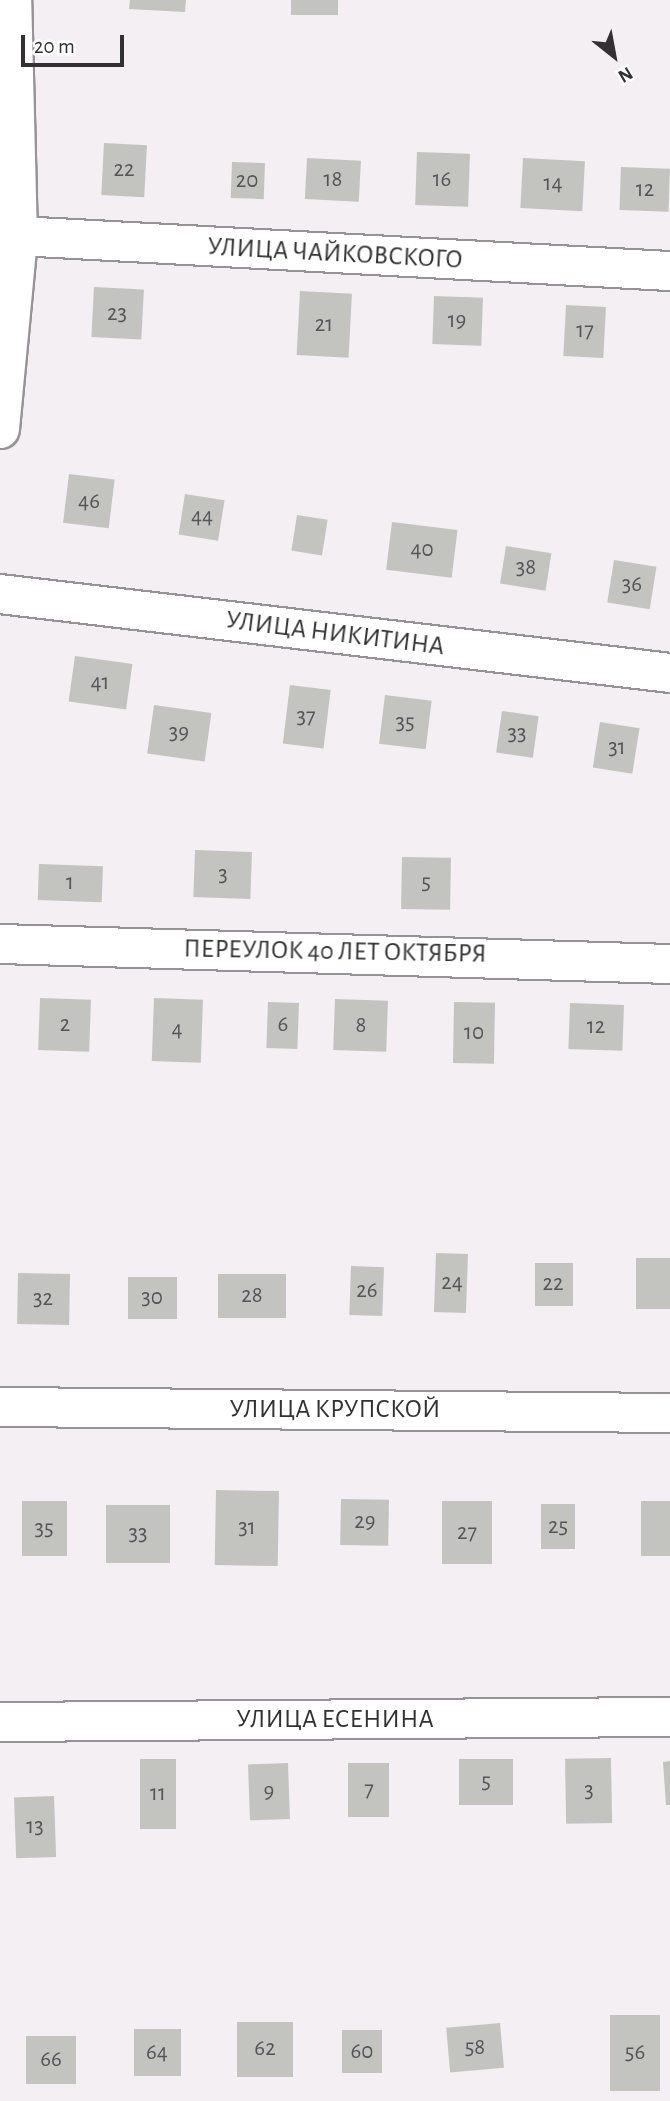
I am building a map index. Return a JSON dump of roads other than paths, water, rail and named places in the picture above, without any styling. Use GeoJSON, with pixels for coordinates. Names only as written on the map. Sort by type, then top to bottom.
{"type":"FeatureCollection","features":[{"type":"Feature","properties":{"kind":"street"},"geometry":{"type":"LineString","coordinates":[[0,429],[9,237],[12,0]]}},
{"type":"Feature","properties":{"kind":"street","name":"УЛИЦА ЧАЙКОВСКОГО"},"geometry":{"type":"LineString","coordinates":[[9,237],[670,271]]}},
{"type":"Feature","properties":{"kind":"street","name":"УЛИЦА НИКИТИНА"},"geometry":{"type":"LineString","coordinates":[[0,594],[670,673]]}},
{"type":"Feature","properties":{"kind":"street","name":"ПЕРЕУЛОК 40 ЛЕТ ОКТЯБРЯ"},"geometry":{"type":"LineString","coordinates":[[0,944],[670,964]]}},
{"type":"Feature","properties":{"kind":"street","name":"УЛИЦА КРУПСКОЙ"},"geometry":{"type":"LineString","coordinates":[[0,1407],[670,1413]]}},
{"type":"Feature","properties":{"kind":"street","name":"УЛИЦА ЕСЕНИНА"},"geometry":{"type":"LineString","coordinates":[[0,1722],[670,1717]]}}]}
